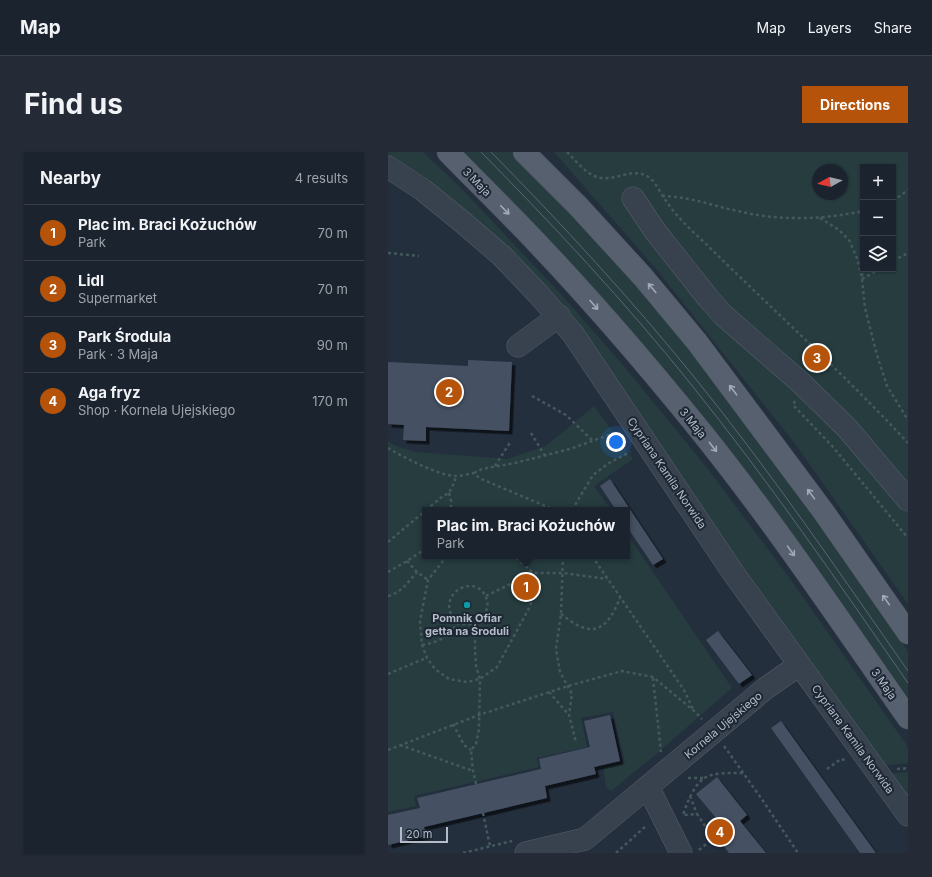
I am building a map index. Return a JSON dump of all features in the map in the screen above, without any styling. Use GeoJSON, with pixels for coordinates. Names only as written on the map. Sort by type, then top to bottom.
{"type":"FeatureCollection","features":[{"type":"Feature","properties":{"kind":"main road","name":"3 Maja"},"geometry":{"type":"LineString","coordinates":[[448,152],[538,243],[592,303],[699,430],[768,519],[908,718]]}},
{"type":"Feature","properties":{"kind":"main road"},"geometry":{"type":"LineString","coordinates":[[524,152],[578,206],[637,271],[697,342],[818,505],[908,633]]}},
{"type":"Feature","properties":{"kind":"street","name":"Cypriana Kamila Norwida"},"geometry":{"type":"LineString","coordinates":[[388,167],[423,190],[502,256],[573,334],[734,574],[908,815]]}},
{"type":"Feature","properties":{"kind":"street"},"geometry":{"type":"LineString","coordinates":[[633,198],[655,230],[708,298],[724,315],[800,382],[847,428],[908,500]]}},
{"type":"Feature","properties":{"kind":"street"},"geometry":{"type":"LineString","coordinates":[[518,346],[558,316]]}},
{"type":"Feature","properties":{"kind":"street","name":"Kornela Ujejskiego"},"geometry":{"type":"LineString","coordinates":[[519,847],[585,839],[648,787],[707,723],[766,688],[799,665]]}},
{"type":"Feature","properties":{"kind":"street"},"geometry":{"type":"LineString","coordinates":[[648,787],[662,816],[688,853]]}},
{"type":"Feature","properties":{"kind":"path"},"geometry":{"type":"LineString","coordinates":[[567,152],[585,170],[598,177],[611,178],[633,173],[644,175],[653,182],[673,211],[767,304],[825,358],[908,443]]}},
{"type":"Feature","properties":{"kind":"path"},"geometry":{"type":"LineString","coordinates":[[894,200],[908,190]]}},
{"type":"Feature","properties":{"kind":"path"},"geometry":{"type":"LineString","coordinates":[[662,196],[678,196],[746,213],[788,218],[820,218],[860,211]]}},
{"type":"Feature","properties":{"kind":"path"},"geometry":{"type":"LineString","coordinates":[[820,218],[839,230],[849,240],[857,258],[862,278],[865,308],[877,356],[887,386],[908,420]]}},
{"type":"Feature","properties":{"kind":"path"},"geometry":{"type":"LineString","coordinates":[[388,253],[419,256]]}},
{"type":"Feature","properties":{"kind":"path"},"geometry":{"type":"LineString","coordinates":[[896,260],[908,253]]}},
{"type":"Feature","properties":{"kind":"path"},"geometry":{"type":"LineString","coordinates":[[862,278],[863,272]]}},
{"type":"Feature","properties":{"kind":"path"},"geometry":{"type":"LineString","coordinates":[[862,278],[874,272]]}},
{"type":"Feature","properties":{"kind":"path"},"geometry":{"type":"LineString","coordinates":[[532,396],[566,415],[592,441]]}},
{"type":"Feature","properties":{"kind":"path"},"geometry":{"type":"LineString","coordinates":[[388,448],[408,459],[445,474],[455,476],[546,456],[618,432]]}},
{"type":"Feature","properties":{"kind":"path"},"geometry":{"type":"LineString","coordinates":[[531,433],[546,456]]}},
{"type":"Feature","properties":{"kind":"path"},"geometry":{"type":"LineString","coordinates":[[494,467],[511,441]]}},
{"type":"Feature","properties":{"kind":"path"},"geometry":{"type":"LineString","coordinates":[[574,507],[594,475],[609,463],[636,449]]}},
{"type":"Feature","properties":{"kind":"path"},"geometry":{"type":"LineString","coordinates":[[474,473],[479,478],[548,507]]}},
{"type":"Feature","properties":{"kind":"path"},"geometry":{"type":"LineString","coordinates":[[430,507],[449,493],[455,481],[455,476]]}},
{"type":"Feature","properties":{"kind":"path"},"geometry":{"type":"LineString","coordinates":[[449,493],[451,507]]}},
{"type":"Feature","properties":{"kind":"path"},"geometry":{"type":"LineString","coordinates":[[388,542],[422,513]]}},
{"type":"Feature","properties":{"kind":"path"},"geometry":{"type":"LineString","coordinates":[[388,572],[407,562],[422,551]]}},
{"type":"Feature","properties":{"kind":"path"},"geometry":{"type":"LineString","coordinates":[[445,559],[428,580],[420,621],[422,645],[427,658],[435,669],[449,679],[467,682],[480,679],[497,667],[527,612],[538,588],[533,573],[518,559]]}},
{"type":"Feature","properties":{"kind":"path"},"geometry":{"type":"LineString","coordinates":[[563,559],[561,614],[556,649],[560,672],[572,694],[569,715],[576,742]]}},
{"type":"Feature","properties":{"kind":"path"},"geometry":{"type":"LineString","coordinates":[[594,559],[684,690],[694,711]]}},
{"type":"Feature","properties":{"kind":"path"},"geometry":{"type":"LineString","coordinates":[[407,562],[428,580]]}},
{"type":"Feature","properties":{"kind":"path"},"geometry":{"type":"LineString","coordinates":[[388,596],[395,594],[400,590],[417,572]]}},
{"type":"Feature","properties":{"kind":"path"},"geometry":{"type":"LineString","coordinates":[[486,596],[533,573],[563,572],[607,579]]}},
{"type":"Feature","properties":{"kind":"path"},"geometry":{"type":"LineString","coordinates":[[471,750],[476,744],[479,728],[480,679],[476,666],[474,650],[475,630],[478,623],[485,617],[488,604],[486,596],[479,588],[468,585],[458,588],[452,595],[449,604],[450,612],[454,619],[458,623],[469,625],[478,623]]}},
{"type":"Feature","properties":{"kind":"path"},"geometry":{"type":"LineString","coordinates":[[561,614],[586,629],[598,628],[606,624],[620,598]]}},
{"type":"Feature","properties":{"kind":"path"},"geometry":{"type":"LineString","coordinates":[[422,645],[439,641],[450,633],[458,623]]}},
{"type":"Feature","properties":{"kind":"path"},"geometry":{"type":"LineString","coordinates":[[388,674],[427,658]]}},
{"type":"Feature","properties":{"kind":"path"},"geometry":{"type":"LineString","coordinates":[[388,750],[479,715],[568,686],[622,671],[653,677],[707,723],[761,798],[798,853]]}},
{"type":"Feature","properties":{"kind":"path"},"geometry":{"type":"LineString","coordinates":[[653,677],[662,754]]}},
{"type":"Feature","properties":{"kind":"path"},"geometry":{"type":"LineString","coordinates":[[550,692],[569,715]]}},
{"type":"Feature","properties":{"kind":"path"},"geometry":{"type":"LineString","coordinates":[[453,724],[464,744],[471,750],[476,784]]}},
{"type":"Feature","properties":{"kind":"path"},"geometry":{"type":"LineString","coordinates":[[400,745],[473,771]]}},
{"type":"Feature","properties":{"kind":"path"},"geometry":{"type":"LineString","coordinates":[[657,757],[667,749]]}},
{"type":"Feature","properties":{"kind":"path"},"geometry":{"type":"LineString","coordinates":[[688,773],[682,778],[703,778],[717,774],[743,773]]}},
{"type":"Feature","properties":{"kind":"path"},"geometry":{"type":"LineString","coordinates":[[697,814],[683,815],[690,796],[703,778]]}},
{"type":"Feature","properties":{"kind":"path"},"geometry":{"type":"LineString","coordinates":[[688,853],[710,841],[707,829],[697,814],[690,796]]}},
{"type":"Feature","properties":{"kind":"path"},"geometry":{"type":"LineString","coordinates":[[483,813],[490,846]]}},
{"type":"Feature","properties":{"kind":"path"},"geometry":{"type":"LineString","coordinates":[[616,853],[646,827],[662,816]]}},
{"type":"Feature","properties":{"kind":"path"},"geometry":{"type":"LineString","coordinates":[[463,853],[490,846],[519,847]]}},
{"type":"Feature","properties":{"kind":"green space"},"geometry":{"type":"Polygon","coordinates":[[[388,152],[423,152],[461,188],[559,292],[623,365],[708,469],[791,580],[908,747],[908,763],[883,766],[754,585],[575,324],[388,157],[388,152]]]}},
{"type":"Feature","properties":{"kind":"green space"},"geometry":{"type":"Polygon","coordinates":[[[461,152],[511,152],[551,191],[661,313],[787,476],[908,651],[908,702],[461,152]]]}},
{"type":"Feature","properties":{"kind":"green space"},"geometry":{"type":"Polygon","coordinates":[[[554,152],[908,152],[908,604],[796,445],[657,270],[554,152]]]}},
{"type":"Feature","properties":{"kind":"green space"},"geometry":{"type":"Polygon","coordinates":[[[594,406],[633,459],[594,486],[609,507],[422,507],[422,559],[630,559],[630,538],[732,688],[654,756],[611,791],[606,787],[603,768],[625,762],[613,712],[581,718],[587,747],[537,758],[539,767],[414,796],[416,806],[388,812],[388,441],[396,446],[416,452],[507,459],[546,446],[594,406]]]}},
{"type":"Feature","properties":{"kind":"green space"},"geometry":{"type":"Polygon","coordinates":[[[908,772],[908,800],[890,774],[908,772]]]}},
{"type":"Feature","properties":{"kind":"building"},"geometry":{"type":"Polygon","coordinates":[[[468,360],[512,362],[509,431],[426,427],[426,441],[403,440],[404,425],[388,424],[388,362],[468,366],[468,360]]]}},
{"type":"Feature","properties":{"kind":"building"},"geometry":{"type":"Polygon","coordinates":[[[610,479],[629,507],[614,507],[600,486],[610,479]]]}},
{"type":"Feature","properties":{"kind":"building"},"geometry":{"type":"Polygon","coordinates":[[[630,509],[663,559],[653,565],[630,531],[630,509]]]}},
{"type":"Feature","properties":{"kind":"building"},"geometry":{"type":"Polygon","coordinates":[[[718,631],[752,675],[739,684],[706,640],[718,631]]]}},
{"type":"Feature","properties":{"kind":"building"},"geometry":{"type":"Polygon","coordinates":[[[610,715],[620,761],[594,767],[596,774],[545,786],[547,798],[424,827],[426,836],[388,845],[388,815],[420,808],[417,798],[541,769],[539,759],[590,747],[584,721],[610,715]]]}},
{"type":"Feature","properties":{"kind":"building"},"geometry":{"type":"Polygon","coordinates":[[[781,721],[876,853],[860,853],[771,728],[781,721]]]}},
{"type":"Feature","properties":{"kind":"building"},"geometry":{"type":"Polygon","coordinates":[[[717,777],[747,815],[740,821],[766,853],[729,853],[718,839],[727,831],[696,794],[717,777]]]}},
{"type":"Feature","properties":{"kind":"tram line"},"geometry":{"type":"LineString","coordinates":[[481,152],[588,265],[640,323],[690,383],[775,494],[908,683]]}},
{"type":"Feature","properties":{"kind":"tram line"},"geometry":{"type":"LineString","coordinates":[[491,152],[596,262],[695,378],[778,486],[908,671]]}},
{"type":"Feature","properties":{"kind":"place","name":"Park Środula"},"geometry":{"type":"Point","coordinates":[817,358]}},
{"type":"Feature","properties":{"kind":"place","name":"Lidl"},"geometry":{"type":"Point","coordinates":[449,392]}},
{"type":"Feature","properties":{"kind":"place","name":"Plac im. Braci Kożuchów"},"geometry":{"type":"Point","coordinates":[526,587]}},
{"type":"Feature","properties":{"kind":"place","name":"Pomnik Ofiar getta na Środuli"},"geometry":{"type":"Point","coordinates":[467,605]}},
{"type":"Feature","properties":{"kind":"place","name":"Aga fryz"},"geometry":{"type":"Point","coordinates":[720,832]}}]}
